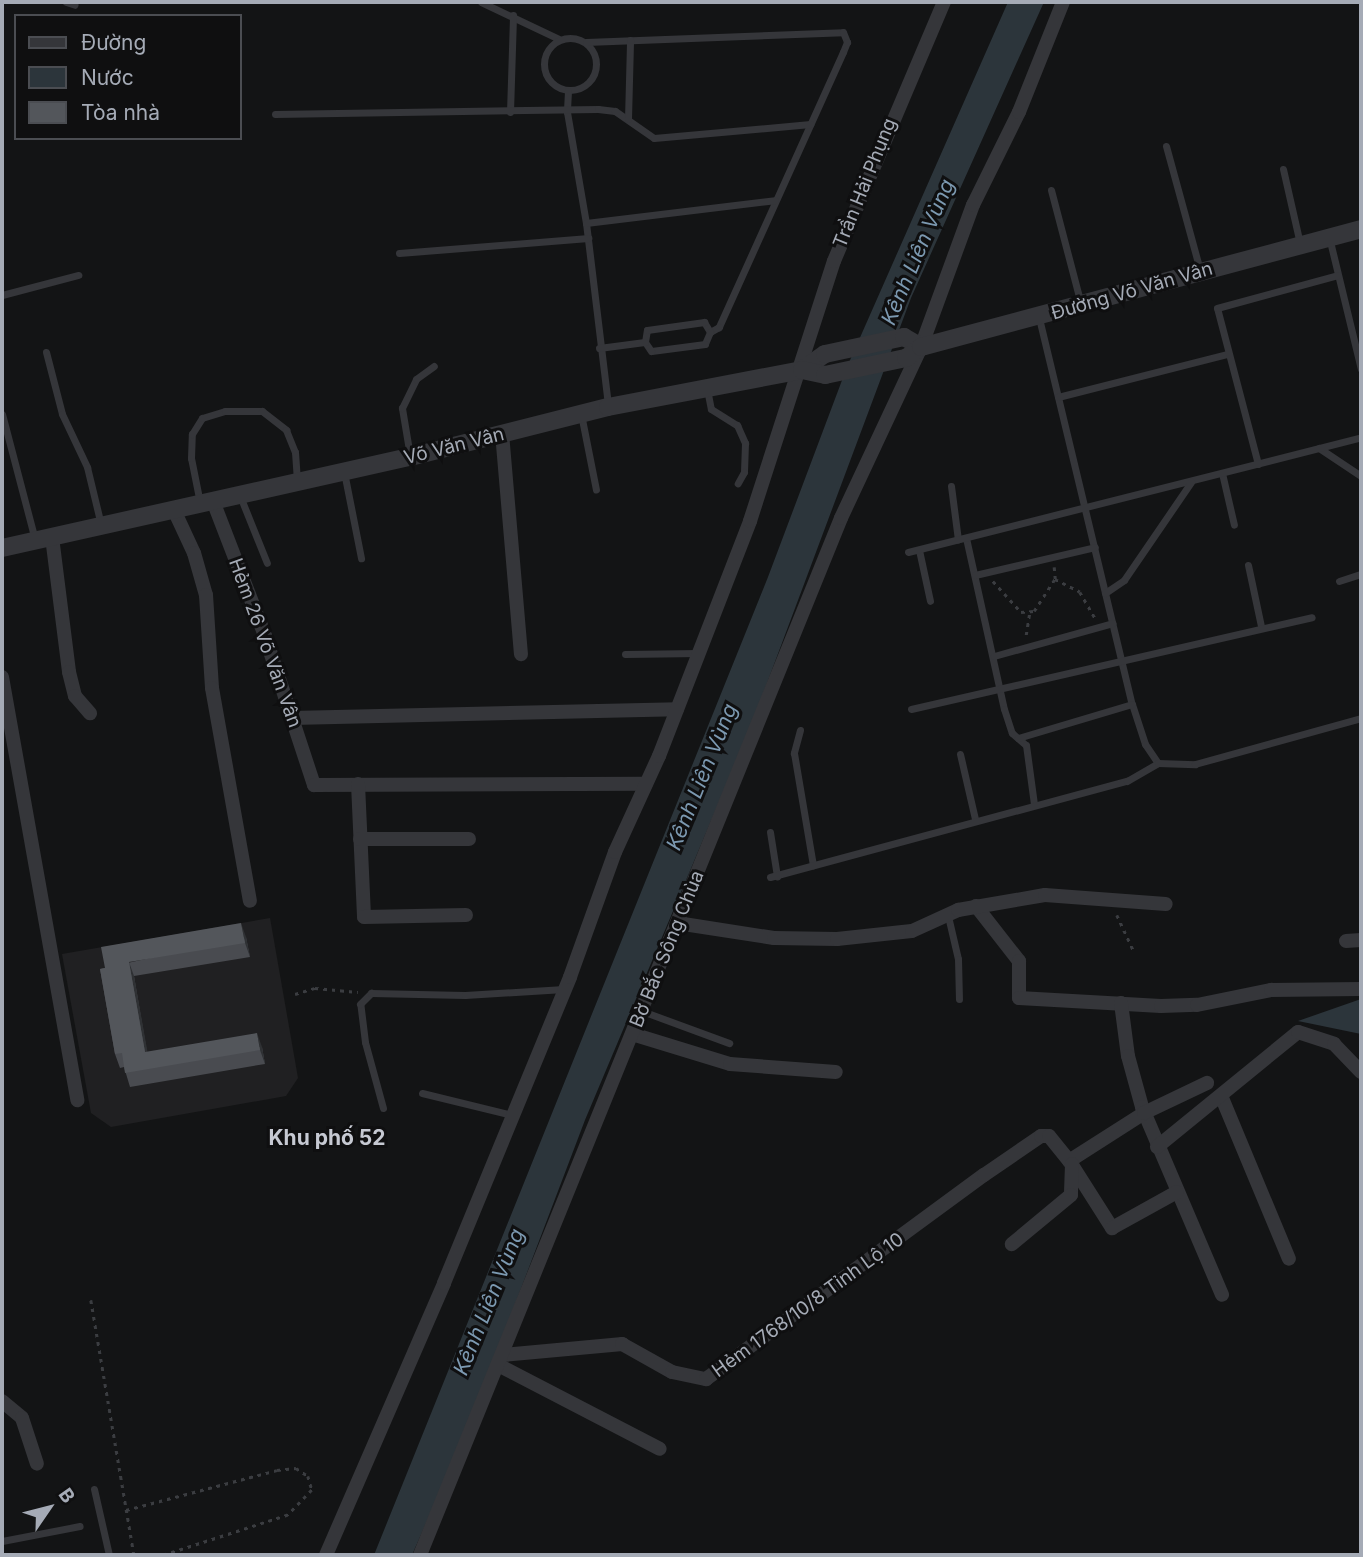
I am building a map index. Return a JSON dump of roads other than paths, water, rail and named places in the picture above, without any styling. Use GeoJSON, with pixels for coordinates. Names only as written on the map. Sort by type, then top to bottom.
{"type":"FeatureCollection","features":[{"type":"Feature","properties":{"kind":"street","name":"Trần Hải Phụng"},"geometry":{"type":"LineString","coordinates":[[326,1555],[513,1115],[565,989],[589,915],[677,709],[802,370],[834,261],[944,2]]}},
{"type":"Feature","properties":{"kind":"street","name":"Bờ Bắc Sông Chùa"},"geometry":{"type":"LineString","coordinates":[[420,1555],[841,518],[921,347],[973,205],[1020,112],[1063,2]]}},
{"type":"Feature","properties":{"kind":"street","name":"Đường Võ Văn Vân"},"geometry":{"type":"LineString","coordinates":[[906,358],[921,347],[1081,307],[1200,271],[1361,229]]}},
{"type":"Feature","properties":{"kind":"street"},"geometry":{"type":"LineString","coordinates":[[802,370],[825,354],[904,337],[921,347]]}},
{"type":"Feature","properties":{"kind":"street","name":"Võ Văn Vân"},"geometry":{"type":"LineString","coordinates":[[2,548],[410,457],[608,407],[802,370],[825,375],[906,358]]}},
{"type":"Feature","properties":{"kind":"street"},"geometry":{"type":"LineString","coordinates":[[502,433],[521,654]]}},
{"type":"Feature","properties":{"kind":"street","name":"Hẻm 26 Võ Văn Vân"},"geometry":{"type":"LineString","coordinates":[[207,502],[292,718],[314,785],[358,784]]}},
{"type":"Feature","properties":{"kind":"street"},"geometry":{"type":"LineString","coordinates":[[174,510],[194,553],[206,595],[212,688],[250,901]]}},
{"type":"Feature","properties":{"kind":"street"},"geometry":{"type":"LineString","coordinates":[[44,539],[75,696],[90,713]]}},
{"type":"Feature","properties":{"kind":"street"},"geometry":{"type":"LineString","coordinates":[[2,677],[77,1100]]}},
{"type":"Feature","properties":{"kind":"street"},"geometry":{"type":"LineString","coordinates":[[292,718],[677,709]]}},
{"type":"Feature","properties":{"kind":"street"},"geometry":{"type":"LineString","coordinates":[[466,915],[365,916],[358,784],[646,784]]}},
{"type":"Feature","properties":{"kind":"street"},"geometry":{"type":"LineString","coordinates":[[360,839],[469,839]]}},
{"type":"Feature","properties":{"kind":"street"},"geometry":{"type":"LineString","coordinates":[[677,923],[775,937],[837,939],[912,931],[976,906],[1045,895],[1166,904]]}},
{"type":"Feature","properties":{"kind":"street"},"geometry":{"type":"LineString","coordinates":[[976,906],[1019,961],[1019,998],[1197,1005],[1271,990],[1361,989]]}},
{"type":"Feature","properties":{"kind":"street"},"geometry":{"type":"LineString","coordinates":[[1346,941],[1361,940]]}},
{"type":"Feature","properties":{"kind":"street"},"geometry":{"type":"LineString","coordinates":[[1121,1003],[1128,1056],[1144,1113],[1222,1295]]}},
{"type":"Feature","properties":{"kind":"street"},"geometry":{"type":"LineString","coordinates":[[1157,1147],[1222,1098],[1298,1032],[1334,1044],[1361,1072]]}},
{"type":"Feature","properties":{"kind":"street"},"geometry":{"type":"LineString","coordinates":[[632,1034],[730,1064],[836,1072]]}},
{"type":"Feature","properties":{"kind":"street"},"geometry":{"type":"LineString","coordinates":[[1071,1163],[1144,1113],[1207,1083]]}},
{"type":"Feature","properties":{"kind":"street"},"geometry":{"type":"LineString","coordinates":[[1222,1098],[1289,1259]]}},
{"type":"Feature","properties":{"kind":"street","name":"Hẻm 1768/10/8 Tỉnh Lộ 10"},"geometry":{"type":"LineString","coordinates":[[500,1360],[622,1345],[672,1372],[706,1379],[1041,1136],[1049,1136],[1071,1163]]}},
{"type":"Feature","properties":{"kind":"street"},"geometry":{"type":"LineString","coordinates":[[1071,1163],[1112,1228],[1177,1192]]}},
{"type":"Feature","properties":{"kind":"street"},"geometry":{"type":"LineString","coordinates":[[1012,1244],[1065,1203],[1072,1188],[1071,1163]]}},
{"type":"Feature","properties":{"kind":"street"},"geometry":{"type":"LineString","coordinates":[[500,1360],[660,1449]]}},
{"type":"Feature","properties":{"kind":"street"},"geometry":{"type":"LineString","coordinates":[[2,1401],[22,1418],[37,1464]]}},
{"type":"Feature","properties":{"kind":"lane"},"geometry":{"type":"LineString","coordinates":[[66,2],[75,5]]}},
{"type":"Feature","properties":{"kind":"lane"},"geometry":{"type":"LineString","coordinates":[[481,2],[559,39]]}},
{"type":"Feature","properties":{"kind":"lane"},"geometry":{"type":"LineString","coordinates":[[510,112],[513,15]]}},
{"type":"Feature","properties":{"kind":"lane"},"geometry":{"type":"LineString","coordinates":[[586,42],[595,53],[597,67],[592,80],[581,89],[568,91],[554,86],[543,61],[548,48],[559,39],[573,37],[586,42],[843,32],[847,42],[719,327],[710,332],[705,344],[651,351],[645,342],[647,330],[658,328],[704,322],[710,332]]}},
{"type":"Feature","properties":{"kind":"lane"},"geometry":{"type":"LineString","coordinates":[[628,119],[630,40]]}},
{"type":"Feature","properties":{"kind":"lane"},"geometry":{"type":"LineString","coordinates":[[568,91],[567,112],[586,223],[608,407]]}},
{"type":"Feature","properties":{"kind":"lane"},"geometry":{"type":"LineString","coordinates":[[275,114],[615,111],[654,138],[810,124]]}},
{"type":"Feature","properties":{"kind":"lane"},"geometry":{"type":"LineString","coordinates":[[1166,146],[1200,271]]}},
{"type":"Feature","properties":{"kind":"lane"},"geometry":{"type":"LineString","coordinates":[[1283,169],[1300,245]]}},
{"type":"Feature","properties":{"kind":"lane"},"geometry":{"type":"LineString","coordinates":[[1051,190],[1081,307]]}},
{"type":"Feature","properties":{"kind":"lane"},"geometry":{"type":"LineString","coordinates":[[586,223],[775,201]]}},
{"type":"Feature","properties":{"kind":"lane"},"geometry":{"type":"LineString","coordinates":[[1329,237],[1361,369]]}},
{"type":"Feature","properties":{"kind":"lane"},"geometry":{"type":"LineString","coordinates":[[399,253],[588,238]]}},
{"type":"Feature","properties":{"kind":"lane"},"geometry":{"type":"LineString","coordinates":[[2,295],[78,275]]}},
{"type":"Feature","properties":{"kind":"lane"},"geometry":{"type":"LineString","coordinates":[[1258,464],[1217,308],[1338,275]]}},
{"type":"Feature","properties":{"kind":"lane"},"geometry":{"type":"LineString","coordinates":[[1039,318],[1132,704],[1145,744],[1158,763]]}},
{"type":"Feature","properties":{"kind":"lane"},"geometry":{"type":"LineString","coordinates":[[599,348],[645,342]]}},
{"type":"Feature","properties":{"kind":"lane"},"geometry":{"type":"LineString","coordinates":[[46,352],[62,414],[87,467],[101,526]]}},
{"type":"Feature","properties":{"kind":"lane"},"geometry":{"type":"LineString","coordinates":[[1058,397],[1227,354]]}},
{"type":"Feature","properties":{"kind":"lane"},"geometry":{"type":"LineString","coordinates":[[410,457],[402,408],[416,379],[434,366]]}},
{"type":"Feature","properties":{"kind":"lane"},"geometry":{"type":"LineString","coordinates":[[707,388],[711,409],[737,425],[745,443],[744,472],[738,483]]}},
{"type":"Feature","properties":{"kind":"lane"},"geometry":{"type":"LineString","coordinates":[[207,502],[191,458],[192,434],[202,418],[225,411],[262,411],[286,430],[295,452],[298,482]]}},
{"type":"Feature","properties":{"kind":"lane"},"geometry":{"type":"LineString","coordinates":[[581,413],[596,489]]}},
{"type":"Feature","properties":{"kind":"lane"},"geometry":{"type":"LineString","coordinates":[[2,414],[44,539]]}},
{"type":"Feature","properties":{"kind":"lane"},"geometry":{"type":"LineString","coordinates":[[908,552],[1086,509],[1361,437]]}},
{"type":"Feature","properties":{"kind":"lane"},"geometry":{"type":"LineString","coordinates":[[1319,448],[1361,476]]}},
{"type":"Feature","properties":{"kind":"lane"},"geometry":{"type":"LineString","coordinates":[[344,472],[361,558]]}},
{"type":"Feature","properties":{"kind":"lane"},"geometry":{"type":"LineString","coordinates":[[1222,473],[1234,525]]}},
{"type":"Feature","properties":{"kind":"lane"},"geometry":{"type":"LineString","coordinates":[[1105,593],[1124,580],[1192,481]]}},
{"type":"Feature","properties":{"kind":"lane"},"geometry":{"type":"LineString","coordinates":[[951,486],[962,539],[975,575],[1004,709],[1018,738],[1026,745],[1034,804]]}},
{"type":"Feature","properties":{"kind":"lane"},"geometry":{"type":"LineString","coordinates":[[239,495],[267,563]]}},
{"type":"Feature","properties":{"kind":"lane"},"geometry":{"type":"LineString","coordinates":[[975,575],[1095,547]]}},
{"type":"Feature","properties":{"kind":"lane"},"geometry":{"type":"LineString","coordinates":[[919,550],[930,601]]}},
{"type":"Feature","properties":{"kind":"lane"},"geometry":{"type":"LineString","coordinates":[[1248,565],[1261,626]]}},
{"type":"Feature","properties":{"kind":"lane"},"geometry":{"type":"LineString","coordinates":[[1339,581],[1361,574]]}},
{"type":"Feature","properties":{"kind":"lane"},"geometry":{"type":"LineString","coordinates":[[911,709],[1261,626],[1312,617]]}},
{"type":"Feature","properties":{"kind":"lane"},"geometry":{"type":"LineString","coordinates":[[994,656],[1113,623]]}},
{"type":"Feature","properties":{"kind":"lane"},"geometry":{"type":"LineString","coordinates":[[625,654],[699,653]]}},
{"type":"Feature","properties":{"kind":"lane"},"geometry":{"type":"LineString","coordinates":[[1018,738],[1132,704]]}},
{"type":"Feature","properties":{"kind":"lane"},"geometry":{"type":"LineString","coordinates":[[770,832],[774,876],[975,819],[1127,781],[1158,763],[1195,764],[1361,718]]}},
{"type":"Feature","properties":{"kind":"lane"},"geometry":{"type":"LineString","coordinates":[[800,730],[794,753],[813,865]]}},
{"type":"Feature","properties":{"kind":"lane"},"geometry":{"type":"LineString","coordinates":[[960,754],[975,819]]}},
{"type":"Feature","properties":{"kind":"lane"},"geometry":{"type":"LineString","coordinates":[[948,916],[958,959],[959,999]]}},
{"type":"Feature","properties":{"kind":"lane"},"geometry":{"type":"LineString","coordinates":[[383,1108],[365,1042],[360,1004],[371,993],[465,995],[565,989]]}},
{"type":"Feature","properties":{"kind":"lane"},"geometry":{"type":"LineString","coordinates":[[642,1011],[729,1043]]}},
{"type":"Feature","properties":{"kind":"lane"},"geometry":{"type":"LineString","coordinates":[[422,1093],[513,1115]]}},
{"type":"Feature","properties":{"kind":"lane"},"geometry":{"type":"LineString","coordinates":[[94,1489],[109,1555]]}},
{"type":"Feature","properties":{"kind":"lane"},"geometry":{"type":"LineString","coordinates":[[2,1541],[80,1526]]}},
{"type":"Feature","properties":{"kind":"water","name":"Kênh Liên Vùng"},"geometry":{"type":"Polygon","coordinates":[[[1008,2],[1044,2],[911,298],[751,726],[585,1120],[468,1428],[412,1555],[374,1555],[768,577],[847,367],[1008,2]]]}},
{"type":"Feature","properties":{"kind":"water"},"geometry":{"type":"Polygon","coordinates":[[[1361,999],[1361,1034],[1298,1021],[1361,999]]]}},
{"type":"Feature","properties":{"kind":"district","name":"Khu phố 52"},"geometry":{"type":"Point","coordinates":[327,1138]}}]}
